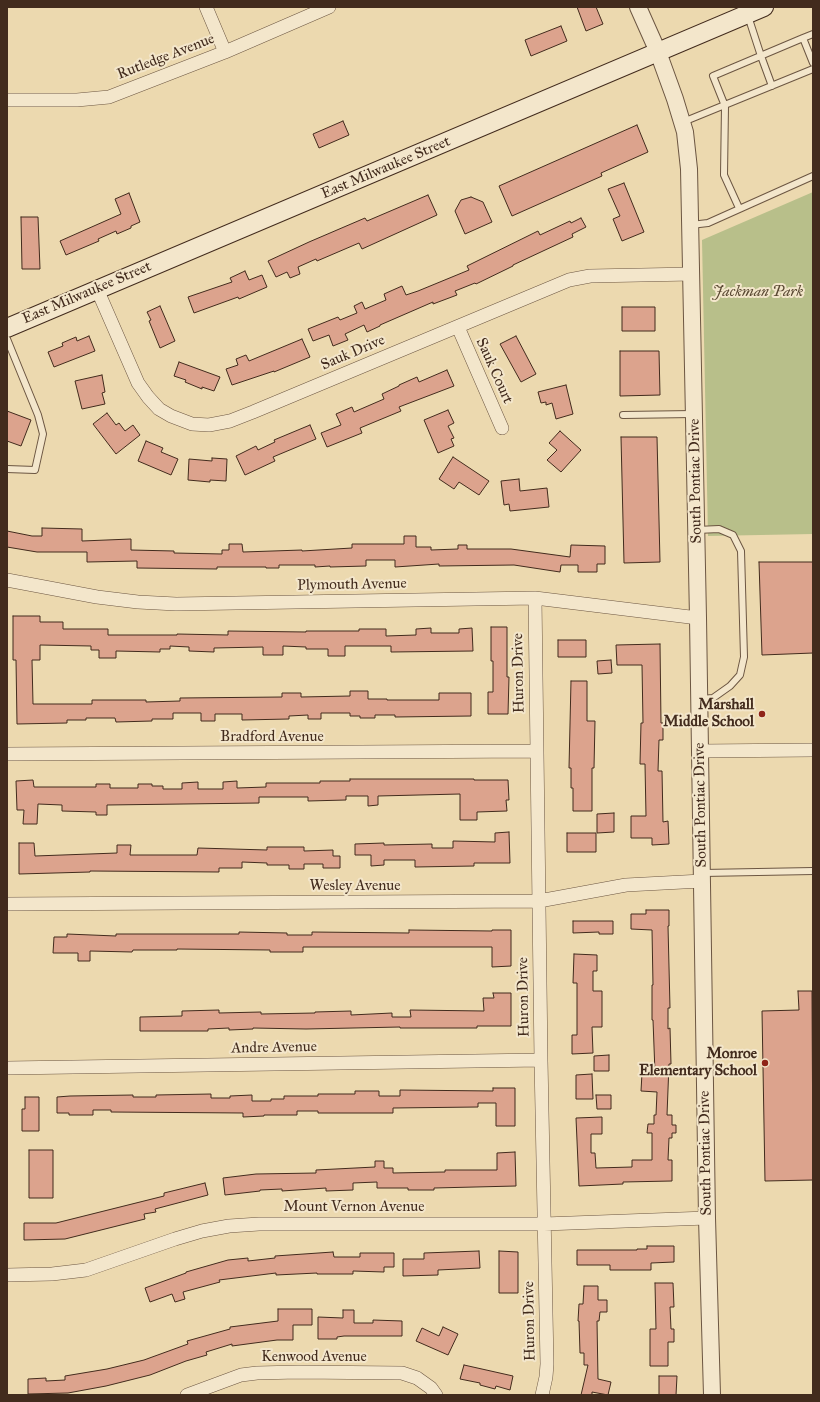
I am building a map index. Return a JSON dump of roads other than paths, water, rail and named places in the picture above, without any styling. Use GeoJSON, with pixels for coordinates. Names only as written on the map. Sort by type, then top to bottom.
{"type":"FeatureCollection","features":[{"type":"Feature","properties":{"kind":"main road","name":"East Milwaukee Street"},"geometry":{"type":"LineString","coordinates":[[7,328],[764,7]]}},
{"type":"Feature","properties":{"kind":"street"},"geometry":{"type":"LineString","coordinates":[[206,7],[225,52]]}},
{"type":"Feature","properties":{"kind":"street","name":"Rutledge Avenue"},"geometry":{"type":"LineString","coordinates":[[7,100],[77,100],[109,97],[225,52],[329,7]]}},
{"type":"Feature","properties":{"kind":"street","name":"South Pontiac Drive"},"geometry":{"type":"LineString","coordinates":[[638,7],[658,52],[683,122],[688,151],[697,530],[707,1218],[712,1395]]}},
{"type":"Feature","properties":{"kind":"street","name":"Sauk Drive"},"geometry":{"type":"LineString","coordinates":[[97,289],[138,383],[148,397],[159,409],[171,416],[186,422],[201,425],[220,424],[230,421],[569,280],[590,276],[692,274]]}},
{"type":"Feature","properties":{"kind":"street","name":"Sauk Court"},"geometry":{"type":"LineString","coordinates":[[458,327],[502,428]]}},
{"type":"Feature","properties":{"kind":"street","name":"Plymouth Avenue"},"geometry":{"type":"LineString","coordinates":[[7,580],[120,601],[161,603],[535,598],[698,618]]}},
{"type":"Feature","properties":{"kind":"street","name":"Huron Drive"},"geometry":{"type":"LineString","coordinates":[[535,598],[538,901],[547,1364],[545,1386],[542,1395]]}},
{"type":"Feature","properties":{"kind":"street"},"geometry":{"type":"LineString","coordinates":[[700,751],[813,750]]}},
{"type":"Feature","properties":{"kind":"street","name":"Bradford Avenue"},"geometry":{"type":"LineString","coordinates":[[7,754],[536,751]]}},
{"type":"Feature","properties":{"kind":"street","name":"Wesley Avenue"},"geometry":{"type":"LineString","coordinates":[[7,904],[538,901],[626,885],[702,877]]}},
{"type":"Feature","properties":{"kind":"street","name":"Andre Avenue"},"geometry":{"type":"LineString","coordinates":[[7,1068],[541,1060]]}},
{"type":"Feature","properties":{"kind":"street","name":"Mount Vernon Avenue"},"geometry":{"type":"LineString","coordinates":[[7,1275],[52,1274],[86,1270],[175,1239],[202,1231],[229,1226],[282,1223],[544,1224],[707,1218]]}},
{"type":"Feature","properties":{"kind":"street","name":"Kenwood Avenue"},"geometry":{"type":"LineString","coordinates":[[187,1395],[241,1375],[298,1372],[402,1373],[417,1378],[431,1388],[436,1395]]}},
{"type":"Feature","properties":{"kind":"lane"},"geometry":{"type":"LineString","coordinates":[[748,14],[772,86]]}},
{"type":"Feature","properties":{"kind":"lane"},"geometry":{"type":"LineString","coordinates":[[739,208],[724,175],[725,106],[713,76],[813,34]]}},
{"type":"Feature","properties":{"kind":"lane"},"geometry":{"type":"LineString","coordinates":[[803,38],[813,63]]}},
{"type":"Feature","properties":{"kind":"lane"},"geometry":{"type":"LineString","coordinates":[[683,122],[813,69]]}},
{"type":"Feature","properties":{"kind":"lane"},"geometry":{"type":"LineString","coordinates":[[690,225],[708,223],[813,176]]}},
{"type":"Feature","properties":{"kind":"lane"},"geometry":{"type":"LineString","coordinates":[[7,339],[38,415],[43,434],[34,470],[7,469]]}},
{"type":"Feature","properties":{"kind":"lane"},"geometry":{"type":"LineString","coordinates":[[623,415],[694,414]]}},
{"type":"Feature","properties":{"kind":"lane"},"geometry":{"type":"LineString","coordinates":[[697,530],[719,529],[733,535],[741,551],[744,657],[740,675],[730,686],[713,698],[700,700]]}},
{"type":"Feature","properties":{"kind":"lane"},"geometry":{"type":"LineString","coordinates":[[702,877],[813,871]]}},
{"type":"Feature","properties":{"kind":"place","name":"Marshall Middle School"},"geometry":{"type":"Point","coordinates":[762,714]}},
{"type":"Feature","properties":{"kind":"place","name":"Monroe Elementary School"},"geometry":{"type":"Point","coordinates":[765,1063]}},
{"type":"Feature","properties":{"kind":"park label","name":"Jackman Park"},"geometry":{"type":"Point","coordinates":[758,292]}}]}
